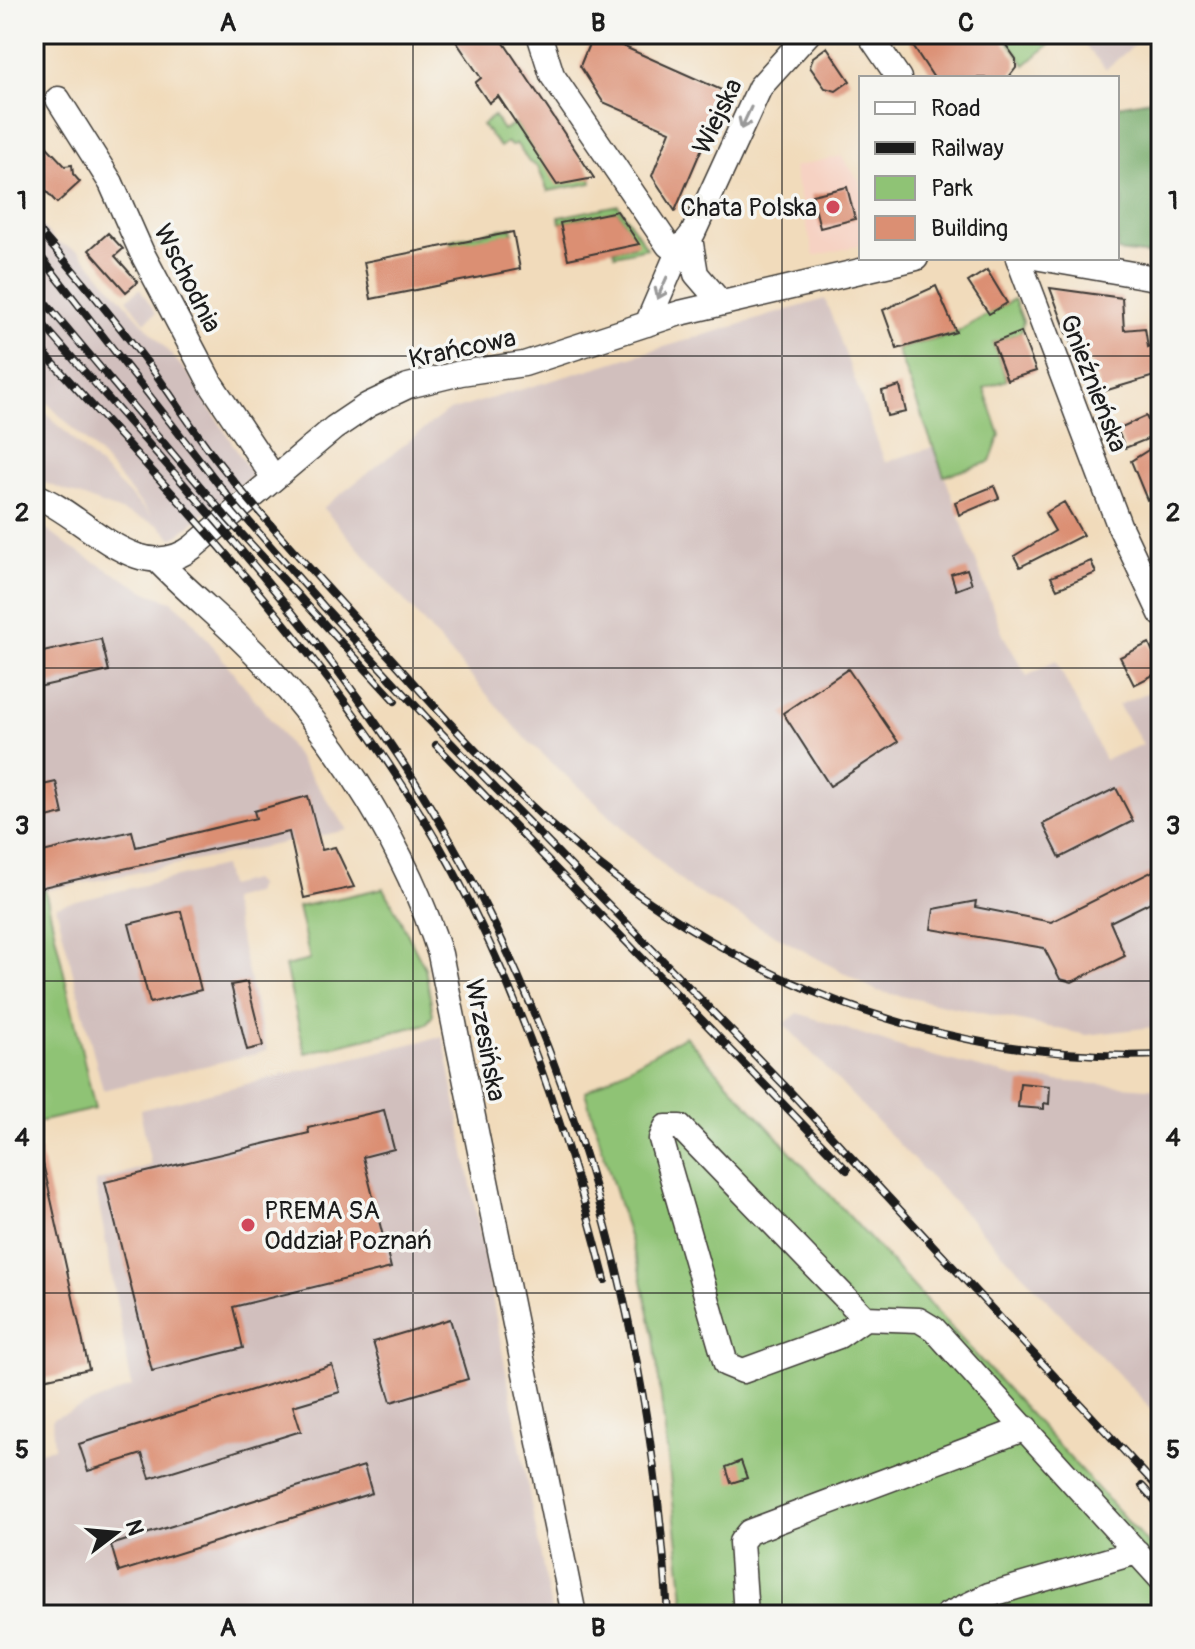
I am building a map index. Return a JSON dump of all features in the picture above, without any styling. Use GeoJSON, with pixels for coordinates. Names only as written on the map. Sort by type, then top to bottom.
{"type":"FeatureCollection","features":[{"type":"Feature","properties":{"kind":"street"},"geometry":{"type":"LineString","coordinates":[[539,34],[552,75],[668,245],[687,249],[699,279],[721,303]]}},
{"type":"Feature","properties":{"kind":"street","name":"Wiejska"},"geometry":{"type":"LineString","coordinates":[[647,324],[687,249],[760,87],[808,34]]}},
{"type":"Feature","properties":{"kind":"street"},"geometry":{"type":"LineString","coordinates":[[869,34],[898,76]]}},
{"type":"Feature","properties":{"kind":"street","name":"Wschodnia"},"geometry":{"type":"LineString","coordinates":[[58,99],[111,183],[142,253],[211,384],[274,478]]}},
{"type":"Feature","properties":{"kind":"street","name":"Krańcowa"},"geometry":{"type":"LineString","coordinates":[[159,562],[182,555],[354,414],[408,386],[567,353],[647,324],[721,303],[907,260]]}},
{"type":"Feature","properties":{"kind":"street","name":"Gnieźnieńska"},"geometry":{"type":"LineString","coordinates":[[1019,260],[1119,525],[1161,614]]}},
{"type":"Feature","properties":{"kind":"street"},"geometry":{"type":"LineString","coordinates":[[1052,260],[1161,279]]}},
{"type":"Feature","properties":{"kind":"street"},"geometry":{"type":"LineString","coordinates":[[34,495],[51,502],[125,551],[159,562]]}},
{"type":"Feature","properties":{"kind":"street","name":"Wrzesińska"},"geometry":{"type":"LineString","coordinates":[[159,562],[268,667],[342,759],[407,870],[427,912],[440,954],[574,1615]]}},
{"type":"Feature","properties":{"kind":"street"},"geometry":{"type":"LineString","coordinates":[[865,1318],[680,1127],[666,1127],[661,1139],[726,1364],[743,1371],[839,1336],[865,1318],[919,1320],[934,1329],[1161,1579]]}},
{"type":"Feature","properties":{"kind":"street"},"geometry":{"type":"LineString","coordinates":[[746,1615],[741,1542],[749,1532],[1026,1428]]}},
{"type":"Feature","properties":{"kind":"street"},"geometry":{"type":"LineString","coordinates":[[947,1615],[989,1595],[1137,1552]]}},
{"type":"Feature","properties":{"kind":"shaded area"},"geometry":{"type":"Polygon","coordinates":[[[1075,34],[1146,34],[1146,35],[1106,69],[1075,34]]]}},
{"type":"Feature","properties":{"kind":"shaded area"},"geometry":{"type":"Polygon","coordinates":[[[841,156],[859,180],[859,245],[814,256],[793,167],[841,156]]]}},
{"type":"Feature","properties":{"kind":"shaded area"},"geometry":{"type":"Polygon","coordinates":[[[34,216],[56,242],[79,251],[191,377],[252,475],[173,539],[159,525],[34,479],[34,401],[153,518],[97,452],[34,390],[34,216]]]}},
{"type":"Feature","properties":{"kind":"shaded area"},"geometry":{"type":"Polygon","coordinates":[[[140,289],[156,313],[145,322],[127,299],[140,289]]]}},
{"type":"Feature","properties":{"kind":"shaded area"},"geometry":{"type":"Polygon","coordinates":[[[825,299],[885,462],[934,447],[1003,635],[1027,676],[1056,661],[1105,760],[1143,744],[1118,705],[1161,687],[1161,1026],[1087,1035],[877,991],[689,888],[526,739],[323,508],[446,412],[825,299]]]}},
{"type":"Feature","properties":{"kind":"shaded area"},"geometry":{"type":"Polygon","coordinates":[[[34,520],[71,548],[150,594],[172,601],[188,615],[275,725],[348,830],[34,893],[34,520]]]}},
{"type":"Feature","properties":{"kind":"shaded area"},"geometry":{"type":"Polygon","coordinates":[[[223,866],[228,886],[252,880],[258,886],[254,893],[230,899],[267,1051],[103,1090],[56,906],[223,866]]]}},
{"type":"Feature","properties":{"kind":"shaded area"},"geometry":{"type":"Polygon","coordinates":[[[798,1013],[910,1050],[1018,1078],[1161,1089],[1161,1419],[784,1024],[798,1013]]]}},
{"type":"Feature","properties":{"kind":"shaded area"},"geometry":{"type":"Polygon","coordinates":[[[443,1036],[552,1615],[34,1615],[34,1453],[54,1448],[52,1419],[132,1387],[95,1182],[151,1165],[140,1110],[443,1036]]]}},
{"type":"Feature","properties":{"kind":"green space"},"geometry":{"type":"Polygon","coordinates":[[[1003,34],[1041,34],[1050,44],[1025,65],[1003,34]]]}},
{"type":"Feature","properties":{"kind":"green space"},"geometry":{"type":"Polygon","coordinates":[[[1161,90],[1161,256],[1119,251],[1119,214],[1123,200],[1119,191],[1119,106],[1151,100],[1161,90]]]}},
{"type":"Feature","properties":{"kind":"green space"},"geometry":{"type":"Polygon","coordinates":[[[494,116],[503,130],[516,123],[558,184],[591,176],[592,183],[548,191],[538,167],[529,162],[516,143],[511,146],[507,142],[500,147],[482,125],[494,116]]]}},
{"type":"Feature","properties":{"kind":"green space"},"geometry":{"type":"Polygon","coordinates":[[[618,205],[647,248],[615,255],[614,250],[633,246],[636,241],[617,211],[560,223],[559,217],[618,205]]]}},
{"type":"Feature","properties":{"kind":"green space"},"geometry":{"type":"Polygon","coordinates":[[[512,227],[513,233],[451,245],[450,240],[512,227]]]}},
{"type":"Feature","properties":{"kind":"green space"},"geometry":{"type":"Polygon","coordinates":[[[1014,299],[1023,321],[1021,332],[993,343],[1007,380],[984,388],[1000,435],[990,462],[944,476],[897,349],[952,335],[1014,299]]]}},
{"type":"Feature","properties":{"kind":"green space"},"geometry":{"type":"Polygon","coordinates":[[[384,888],[425,968],[433,1015],[426,1024],[305,1053],[285,966],[310,960],[298,907],[384,888]]]}},
{"type":"Feature","properties":{"kind":"green space"},"geometry":{"type":"Polygon","coordinates":[[[45,890],[95,1109],[34,1123],[34,893],[45,890]]]}},
{"type":"Feature","properties":{"kind":"green space"},"geometry":{"type":"Polygon","coordinates":[[[685,1036],[1161,1558],[1161,1615],[686,1615],[654,1337],[641,1276],[585,1092],[685,1036]]]}},
{"type":"Feature","properties":{"kind":"building"},"geometry":{"type":"Polygon","coordinates":[[[451,34],[498,34],[594,178],[557,185],[498,96],[489,103],[475,83],[481,78],[451,34]]]}},
{"type":"Feature","properties":{"kind":"building"},"geometry":{"type":"Polygon","coordinates":[[[905,34],[998,34],[1016,59],[1016,68],[1010,76],[933,76],[905,34]]]}},
{"type":"Feature","properties":{"kind":"building"},"geometry":{"type":"Polygon","coordinates":[[[600,36],[726,92],[675,211],[652,176],[670,131],[603,102],[580,66],[589,44],[600,36]]]}},
{"type":"Feature","properties":{"kind":"building"},"geometry":{"type":"Polygon","coordinates":[[[827,47],[850,81],[836,91],[825,88],[810,67],[813,57],[827,47]]]}},
{"type":"Feature","properties":{"kind":"building"},"geometry":{"type":"Polygon","coordinates":[[[34,133],[65,166],[72,165],[73,174],[80,182],[57,203],[34,178],[34,133]]]}},
{"type":"Feature","properties":{"kind":"building","name":"Chata Polska"},"geometry":{"type":"Polygon","coordinates":[[[847,187],[855,219],[820,228],[812,195],[847,187]]]}},
{"type":"Feature","properties":{"kind":"building"},"geometry":{"type":"Polygon","coordinates":[[[617,211],[639,244],[568,259],[560,223],[617,211]]]}},
{"type":"Feature","properties":{"kind":"building"},"geometry":{"type":"Polygon","coordinates":[[[513,232],[520,269],[371,299],[364,262],[513,232]]]}},
{"type":"Feature","properties":{"kind":"building"},"geometry":{"type":"Polygon","coordinates":[[[108,233],[123,249],[115,256],[138,282],[126,292],[89,250],[108,233]]]}},
{"type":"Feature","properties":{"kind":"building"},"geometry":{"type":"Polygon","coordinates":[[[987,270],[1007,303],[989,314],[968,282],[987,270]]]}},
{"type":"Feature","properties":{"kind":"building"},"geometry":{"type":"Polygon","coordinates":[[[936,286],[956,332],[897,349],[883,310],[936,286]]]}},
{"type":"Feature","properties":{"kind":"building"},"geometry":{"type":"Polygon","coordinates":[[[1050,288],[1122,298],[1124,330],[1145,328],[1148,347],[1161,342],[1161,374],[1101,392],[1087,353],[1076,357],[1050,288]]]}},
{"type":"Feature","properties":{"kind":"building"},"geometry":{"type":"Polygon","coordinates":[[[1021,332],[1036,371],[1007,380],[993,343],[1021,332]]]}},
{"type":"Feature","properties":{"kind":"building"},"geometry":{"type":"Polygon","coordinates":[[[900,386],[906,412],[887,416],[882,391],[900,386]]]}},
{"type":"Feature","properties":{"kind":"building"},"geometry":{"type":"Polygon","coordinates":[[[1146,416],[1155,436],[1125,448],[1117,429],[1146,416]]]}},
{"type":"Feature","properties":{"kind":"building"},"geometry":{"type":"Polygon","coordinates":[[[1161,442],[1161,494],[1147,500],[1131,461],[1161,442]]]}},
{"type":"Feature","properties":{"kind":"building"},"geometry":{"type":"Polygon","coordinates":[[[994,486],[999,498],[959,515],[955,502],[994,486]]]}},
{"type":"Feature","properties":{"kind":"building"},"geometry":{"type":"Polygon","coordinates":[[[1064,502],[1083,535],[1020,567],[1014,556],[1055,531],[1045,513],[1064,502]]]}},
{"type":"Feature","properties":{"kind":"building"},"geometry":{"type":"Polygon","coordinates":[[[1091,561],[1096,573],[1057,589],[1051,577],[1091,561]]]}},
{"type":"Feature","properties":{"kind":"building"},"geometry":{"type":"Polygon","coordinates":[[[967,569],[972,584],[956,590],[951,574],[967,569]]]}},
{"type":"Feature","properties":{"kind":"building"},"geometry":{"type":"Polygon","coordinates":[[[101,639],[109,671],[34,688],[34,654],[101,639]]]}},
{"type":"Feature","properties":{"kind":"building"},"geometry":{"type":"Polygon","coordinates":[[[1149,643],[1161,671],[1134,685],[1120,657],[1149,643]]]}},
{"type":"Feature","properties":{"kind":"building"},"geometry":{"type":"Polygon","coordinates":[[[848,669],[898,742],[830,786],[783,713],[848,669]]]}},
{"type":"Feature","properties":{"kind":"building"},"geometry":{"type":"Polygon","coordinates":[[[56,782],[63,814],[34,821],[34,787],[56,782]]]}},
{"type":"Feature","properties":{"kind":"building"},"geometry":{"type":"Polygon","coordinates":[[[1116,788],[1133,821],[1060,858],[1043,824],[1116,788]]]}},
{"type":"Feature","properties":{"kind":"building"},"geometry":{"type":"Polygon","coordinates":[[[308,796],[322,850],[335,847],[354,887],[304,898],[289,832],[34,889],[34,854],[132,831],[136,847],[256,818],[254,811],[308,796]]]}},
{"type":"Feature","properties":{"kind":"building"},"geometry":{"type":"Polygon","coordinates":[[[1161,867],[1161,897],[1110,922],[1125,956],[1072,982],[1060,979],[1044,948],[931,929],[934,909],[976,901],[975,907],[1051,922],[1161,867]]]}},
{"type":"Feature","properties":{"kind":"building"},"geometry":{"type":"Polygon","coordinates":[[[181,911],[201,990],[150,1003],[129,924],[181,911]]]}},
{"type":"Feature","properties":{"kind":"building"},"geometry":{"type":"Polygon","coordinates":[[[247,982],[263,1046],[247,1050],[231,985],[247,982]]]}},
{"type":"Feature","properties":{"kind":"building"},"geometry":{"type":"Polygon","coordinates":[[[1020,1083],[1050,1086],[1049,1104],[1044,1103],[1044,1109],[1018,1107],[1020,1083]]]}},
{"type":"Feature","properties":{"kind":"building","name":"PREMA SA Oddział Poznań"},"geometry":{"type":"Polygon","coordinates":[[[384,1110],[394,1149],[363,1157],[391,1268],[233,1307],[243,1348],[152,1371],[105,1182],[309,1133],[308,1128],[384,1110]]]}},
{"type":"Feature","properties":{"kind":"building"},"geometry":{"type":"Polygon","coordinates":[[[40,1150],[89,1369],[34,1381],[34,1151],[40,1150]]]}},
{"type":"Feature","properties":{"kind":"building"},"geometry":{"type":"Polygon","coordinates":[[[450,1319],[468,1379],[391,1402],[373,1342],[450,1319]]]}},
{"type":"Feature","properties":{"kind":"building"},"geometry":{"type":"Polygon","coordinates":[[[332,1365],[340,1392],[293,1406],[301,1431],[150,1478],[142,1454],[88,1471],[79,1444],[332,1365]]]}},
{"type":"Feature","properties":{"kind":"building"},"geometry":{"type":"Polygon","coordinates":[[[741,1461],[747,1478],[731,1483],[726,1467],[741,1461]]]}},
{"type":"Feature","properties":{"kind":"building"},"geometry":{"type":"Polygon","coordinates":[[[364,1466],[372,1493],[119,1572],[111,1545],[364,1466]]]}},
{"type":"Feature","properties":{"kind":"railway"},"geometry":{"type":"LineString","coordinates":[[34,225],[126,335],[211,452],[275,530],[483,758],[541,815],[602,867],[664,912],[729,951],[796,984],[865,1011],[937,1032],[1010,1047],[1085,1054],[1161,1055]]}},
{"type":"Feature","properties":{"kind":"railway"},"geometry":{"type":"LineString","coordinates":[[34,248],[238,509],[325,608],[426,717],[784,1085],[1161,1491]]}},
{"type":"Feature","properties":{"kind":"railway"},"geometry":{"type":"LineString","coordinates":[[34,289],[227,518],[395,701]]}},
{"type":"Feature","properties":{"kind":"railway"},"geometry":{"type":"LineString","coordinates":[[34,314],[224,530],[359,699],[399,757],[457,853],[509,954],[552,1060],[589,1168],[619,1278],[642,1390],[658,1503],[668,1615]]}},
{"type":"Feature","properties":{"kind":"railway"},"geometry":{"type":"LineString","coordinates":[[34,342],[260,595],[314,661],[411,799],[479,921],[523,1021],[560,1123],[605,1280]]}},
{"type":"Feature","properties":{"kind":"railway"},"geometry":{"type":"LineString","coordinates":[[436,745],[847,1170]]}},
{"type":"Feature","properties":{"kind":"railway"},"geometry":{"type":"LineString","coordinates":[[1142,1486],[1161,1507]]}},
{"type":"Feature","properties":{"kind":"place","name":"Chata Polska"},"geometry":{"type":"Point","coordinates":[833,207]}},
{"type":"Feature","properties":{"kind":"place","name":"PREMA SA Oddział Poznań"},"geometry":{"type":"Point","coordinates":[248,1225]}}]}
